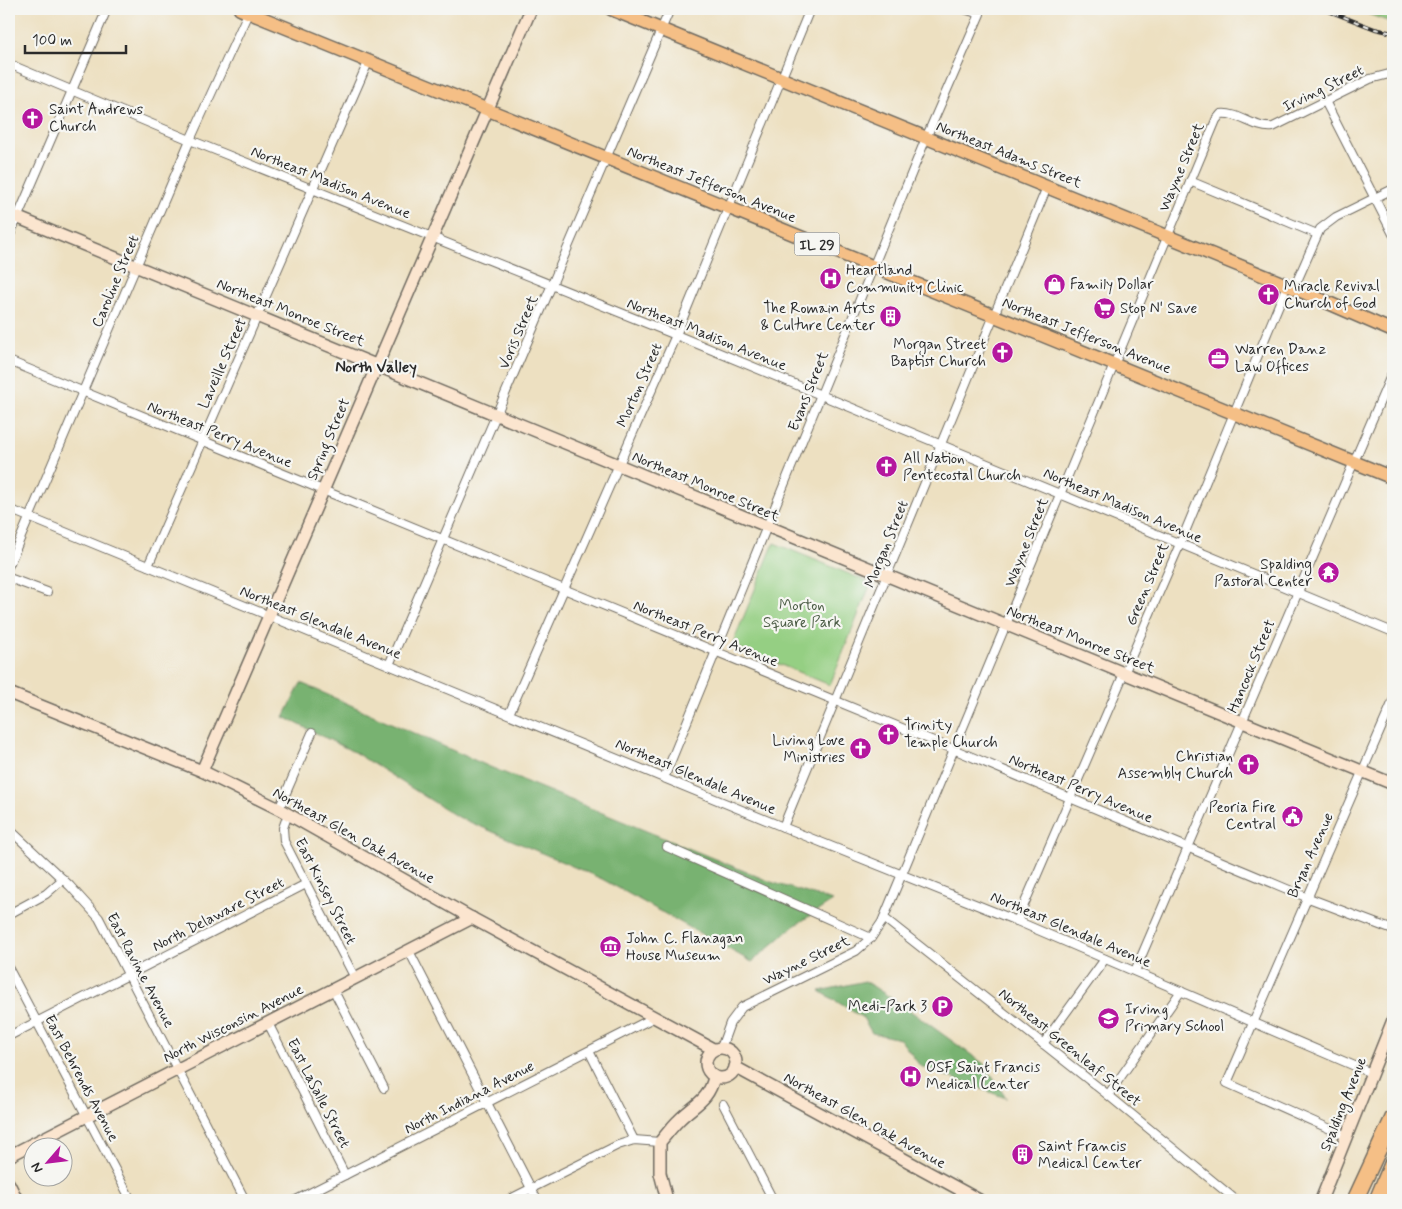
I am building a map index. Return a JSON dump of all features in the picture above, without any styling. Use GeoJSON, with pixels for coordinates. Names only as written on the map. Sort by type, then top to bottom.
{"type":"FeatureCollection","features":[{"type":"Feature","properties":{"kind":"highway"},"geometry":{"type":"LineString","coordinates":[[1355,1200],[1393,1118]]}},
{"type":"Feature","properties":{"kind":"highway"},"geometry":{"type":"LineString","coordinates":[[1377,1200],[1393,1162]]}},
{"type":"Feature","properties":{"kind":"main road","name":"Northeast Adams Street"},"geometry":{"type":"LineString","coordinates":[[611,9],[1168,236],[1393,331]]}},
{"type":"Feature","properties":{"kind":"main road","name":"Northeast Jefferson Avenue"},"geometry":{"type":"LineString","coordinates":[[246,10],[487,110],[1393,478]]}},
{"type":"Feature","properties":{"kind":"street"},"geometry":{"type":"LineString","coordinates":[[9,237],[13,215],[72,90],[107,9]]}},
{"type":"Feature","properties":{"kind":"street","name":"Spring Street"},"geometry":{"type":"LineString","coordinates":[[202,771],[531,9]]}},
{"type":"Feature","properties":{"kind":"street","name":"Voris Street"},"geometry":{"type":"LineString","coordinates":[[389,665],[498,415],[670,9]]}},
{"type":"Feature","properties":{"kind":"street","name":"Morton Street"},"geometry":{"type":"LineString","coordinates":[[509,714],[676,335],[810,9]]}},
{"type":"Feature","properties":{"kind":"street","name":"Evans Street"},"geometry":{"type":"LineString","coordinates":[[664,778],[768,528],[926,138],[980,14],[964,9]]}},
{"type":"Feature","properties":{"kind":"street","name":"Caroline Street"},"geometry":{"type":"LineString","coordinates":[[9,564],[246,10]]}},
{"type":"Feature","properties":{"kind":"street","name":"Laveille Street"},"geometry":{"type":"LineString","coordinates":[[148,566],[369,60]]}},
{"type":"Feature","properties":{"kind":"street","name":"Northeast Madison Avenue"},"geometry":{"type":"LineString","coordinates":[[9,64],[190,140],[676,335],[1393,632]]}},
{"type":"Feature","properties":{"kind":"street","name":"Irving Street"},"geometry":{"type":"LineString","coordinates":[[1221,114],[1228,114],[1264,128],[1273,127],[1370,79],[1393,73]]}},
{"type":"Feature","properties":{"kind":"street"},"geometry":{"type":"LineString","coordinates":[[1326,101],[1393,234]]}},
{"type":"Feature","properties":{"kind":"street","name":"Wayne Street"},"geometry":{"type":"LineString","coordinates":[[717,1048],[730,1023],[742,1007],[852,953],[871,938],[884,918],[1190,181],[1216,120],[1221,114]]}},
{"type":"Feature","properties":{"kind":"street"},"geometry":{"type":"LineString","coordinates":[[1190,181],[1317,234]]}},
{"type":"Feature","properties":{"kind":"street","name":"Morgan Street"},"geometry":{"type":"LineString","coordinates":[[783,827],[888,577],[1047,187]]}},
{"type":"Feature","properties":{"kind":"street","name":"Green Street"},"geometry":{"type":"LineString","coordinates":[[1017,920],[1235,413],[1291,287],[1317,234],[1330,220],[1393,189]]}},
{"type":"Feature","properties":{"kind":"street","name":"Northeast Monroe Street"},"geometry":{"type":"LineString","coordinates":[[13,215],[377,364],[768,528],[1007,624],[1393,784]]}},
{"type":"Feature","properties":{"kind":"street","name":"Northeast Perry Avenue"},"geometry":{"type":"LineString","coordinates":[[9,361],[82,393],[953,749],[1306,897],[1393,930]]}},
{"type":"Feature","properties":{"kind":"street","name":"Hancock Street"},"geometry":{"type":"LineString","coordinates":[[1135,972],[1393,371]]}},
{"type":"Feature","properties":{"kind":"street","name":"Northeast Glendale Avenue"},"geometry":{"type":"LineString","coordinates":[[9,509],[783,827],[1017,920],[1371,1073]]}},
{"type":"Feature","properties":{"kind":"street"},"geometry":{"type":"LineString","coordinates":[[9,578],[47,592]]}},
{"type":"Feature","properties":{"kind":"street","name":"Northeast Glen Oak Avenue"},"geometry":{"type":"LineString","coordinates":[[9,693],[202,771],[284,811],[440,901],[672,1028],[717,1048]]}},
{"type":"Feature","properties":{"kind":"street","name":"Bryan Avenue"},"geometry":{"type":"LineString","coordinates":[[1346,1136],[1227,1083],[1306,897],[1393,702]]}},
{"type":"Feature","properties":{"kind":"street","name":"East Kinsey Street"},"geometry":{"type":"LineString","coordinates":[[312,733],[284,811],[283,838],[354,978]]}},
{"type":"Feature","properties":{"kind":"street","name":"East Ravine Avenue"},"geometry":{"type":"LineString","coordinates":[[9,829],[63,879],[97,914],[245,1200]]}},
{"type":"Feature","properties":{"kind":"street"},"geometry":{"type":"LineString","coordinates":[[667,847],[871,938]]}},
{"type":"Feature","properties":{"kind":"street"},"geometry":{"type":"LineString","coordinates":[[9,914],[46,894],[63,879]]}},
{"type":"Feature","properties":{"kind":"street","name":"North Delaware Street"},"geometry":{"type":"LineString","coordinates":[[9,1036],[306,884]]}},
{"type":"Feature","properties":{"kind":"street"},"geometry":{"type":"LineString","coordinates":[[430,940],[453,921],[451,910],[440,901]]}},
{"type":"Feature","properties":{"kind":"street","name":"North Wisconsin Avenue"},"geometry":{"type":"LineString","coordinates":[[9,1156],[472,918]]}},
{"type":"Feature","properties":{"kind":"street","name":"Northeast Greenleaf Street"},"geometry":{"type":"LineString","coordinates":[[884,918],[1108,1095],[1236,1200]]}},
{"type":"Feature","properties":{"kind":"street"},"geometry":{"type":"LineString","coordinates":[[408,951],[537,1200]]}},
{"type":"Feature","properties":{"kind":"street"},"geometry":{"type":"LineString","coordinates":[[1043,1044],[1105,959]]}},
{"type":"Feature","properties":{"kind":"street","name":"East Behrends Avenue"},"geometry":{"type":"LineString","coordinates":[[9,969],[131,1200]]}},
{"type":"Feature","properties":{"kind":"street"},"geometry":{"type":"LineString","coordinates":[[333,989],[384,1088]]}},
{"type":"Feature","properties":{"kind":"street"},"geometry":{"type":"LineString","coordinates":[[1108,1095],[1181,991]]}},
{"type":"Feature","properties":{"kind":"street","name":"North Indiana Avenue"},"geometry":{"type":"LineString","coordinates":[[296,1200],[654,1018]]}},
{"type":"Feature","properties":{"kind":"street","name":"Spalding Avenue"},"geometry":{"type":"LineString","coordinates":[[1321,1200],[1393,1020]]}},
{"type":"Feature","properties":{"kind":"street","name":"East LaSalle Street"},"geometry":{"type":"LineString","coordinates":[[268,1023],[345,1175]]}},
{"type":"Feature","properties":{"kind":"street","name":"Northeast Glen Oak Avenue"},"geometry":{"type":"LineString","coordinates":[[672,1028],[697,1048],[706,1061]]}},
{"type":"Feature","properties":{"kind":"street"},"geometry":{"type":"LineString","coordinates":[[717,1048],[733,1054],[735,1067],[727,1077],[714,1077],[707,1070],[706,1061],[717,1048]]}},
{"type":"Feature","properties":{"kind":"street"},"geometry":{"type":"LineString","coordinates":[[589,1051],[634,1140]]}},
{"type":"Feature","properties":{"kind":"street","name":"Northeast Glen Oak Avenue"},"geometry":{"type":"LineString","coordinates":[[735,1067],[979,1200]]}},
{"type":"Feature","properties":{"kind":"street"},"geometry":{"type":"LineString","coordinates":[[667,1200],[660,1173],[660,1142],[678,1120],[712,1089],[714,1077]]}},
{"type":"Feature","properties":{"kind":"street"},"geometry":{"type":"LineString","coordinates":[[723,1104],[773,1200]]}},
{"type":"Feature","properties":{"kind":"street"},"geometry":{"type":"LineString","coordinates":[[508,1200],[618,1145],[634,1140],[660,1142]]}},
{"type":"Feature","properties":{"kind":"street"},"geometry":{"type":"LineString","coordinates":[[9,1184],[17,1200]]}},
{"type":"Feature","properties":{"kind":"green space"},"geometry":{"type":"Polygon","coordinates":[[[1354,9],[1393,9],[1393,23],[1354,9]]]}},
{"type":"Feature","properties":{"kind":"green space","name":"Morton Square Park"},"geometry":{"type":"Polygon","coordinates":[[[774,543],[871,583],[830,685],[732,645],[774,543]]]}},
{"type":"Feature","properties":{"kind":"green space"},"geometry":{"type":"Polygon","coordinates":[[[301,683],[490,767],[771,882],[833,901],[794,926],[752,962],[602,879],[456,816],[354,752],[284,717],[301,683]]]}},
{"type":"Feature","properties":{"kind":"green space"},"geometry":{"type":"Polygon","coordinates":[[[865,981],[905,1007],[984,1064],[1006,1098],[920,1066],[900,1039],[872,1033],[863,1018],[820,991],[865,981]]]}},
{"type":"Feature","properties":{"kind":"railway"},"geometry":{"type":"LineString","coordinates":[[1323,9],[1375,29],[1393,33]]}},
{"type":"Feature","properties":{"kind":"place","name":"Saint Andrews Church"},"geometry":{"type":"Point","coordinates":[33,118]}},
{"type":"Feature","properties":{"kind":"place","name":"Heartland Community Clinic"},"geometry":{"type":"Point","coordinates":[830,279]}},
{"type":"Feature","properties":{"kind":"place","name":"Family Dollar"},"geometry":{"type":"Point","coordinates":[1054,284]}},
{"type":"Feature","properties":{"kind":"place","name":"Miracle Revival Church of God"},"geometry":{"type":"Point","coordinates":[1268,295]}},
{"type":"Feature","properties":{"kind":"place","name":"Stop N' Save"},"geometry":{"type":"Point","coordinates":[1104,308]}},
{"type":"Feature","properties":{"kind":"place","name":"The Romain Arts & Culture Center"},"geometry":{"type":"Point","coordinates":[891,317]}},
{"type":"Feature","properties":{"kind":"place","name":"Morgan Street Baptist Church"},"geometry":{"type":"Point","coordinates":[1002,353]}},
{"type":"Feature","properties":{"kind":"place","name":"Warren Danz Law Offices"},"geometry":{"type":"Point","coordinates":[1219,358]}},
{"type":"Feature","properties":{"kind":"place","name":"All Nation Pentecostal Church"},"geometry":{"type":"Point","coordinates":[887,467]}},
{"type":"Feature","properties":{"kind":"place","name":"Spalding Pastoral Center"},"geometry":{"type":"Point","coordinates":[1328,573]}},
{"type":"Feature","properties":{"kind":"place","name":"Trinity Temple Church"},"geometry":{"type":"Point","coordinates":[888,734]}},
{"type":"Feature","properties":{"kind":"place","name":"Living Love Ministries"},"geometry":{"type":"Point","coordinates":[861,749]}},
{"type":"Feature","properties":{"kind":"place","name":"Christian Assembly Church"},"geometry":{"type":"Point","coordinates":[1249,765]}},
{"type":"Feature","properties":{"kind":"place","name":"Peoria Fire Central"},"geometry":{"type":"Point","coordinates":[1292,816]}},
{"type":"Feature","properties":{"kind":"place","name":"John C. Flanagan House Museum"},"geometry":{"type":"Point","coordinates":[610,947]}},
{"type":"Feature","properties":{"kind":"place","name":"Medi-Park 3"},"geometry":{"type":"Point","coordinates":[943,1006]}},
{"type":"Feature","properties":{"kind":"place","name":"Irving Primary School"},"geometry":{"type":"Point","coordinates":[1109,1018]}},
{"type":"Feature","properties":{"kind":"place","name":"OSF Saint Francis Medical Center"},"geometry":{"type":"Point","coordinates":[910,1076]}},
{"type":"Feature","properties":{"kind":"place","name":"Saint Francis Medical Center"},"geometry":{"type":"Point","coordinates":[1022,1155]}},
{"type":"Feature","properties":{"kind":"district","name":"North Valley"},"geometry":{"type":"Point","coordinates":[376,366]}}]}
